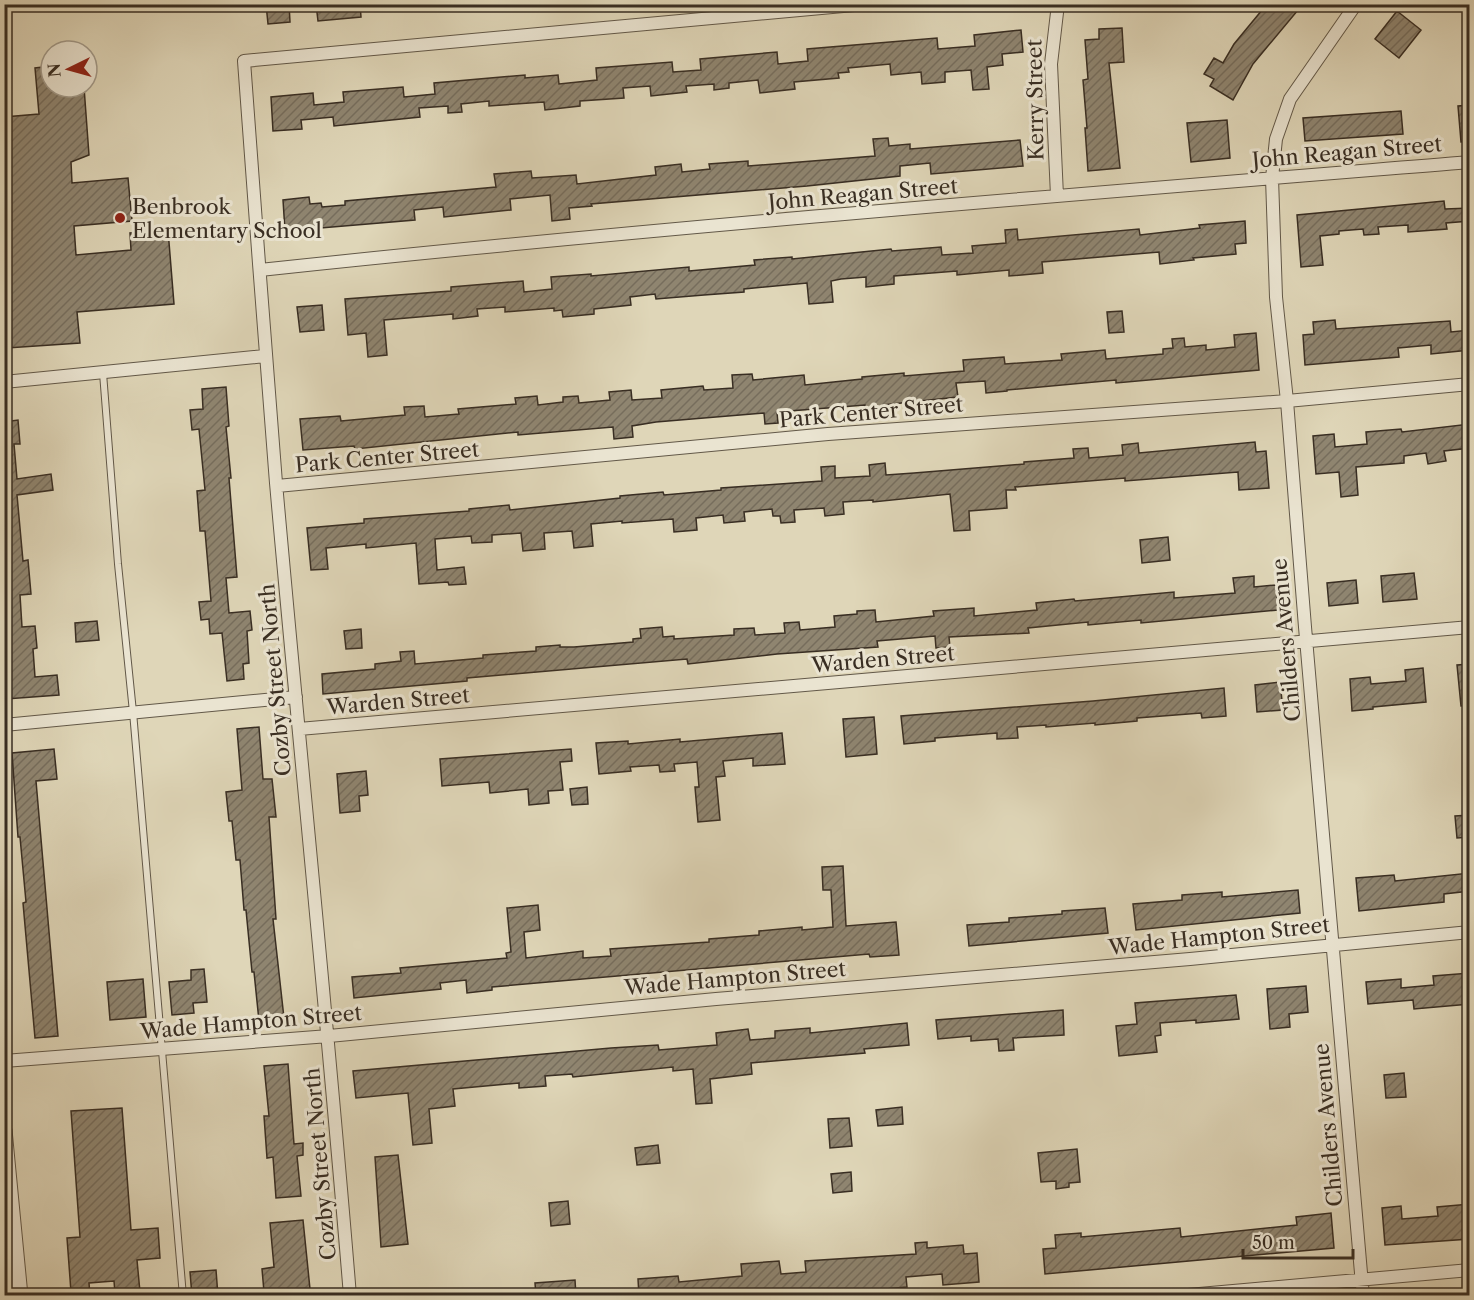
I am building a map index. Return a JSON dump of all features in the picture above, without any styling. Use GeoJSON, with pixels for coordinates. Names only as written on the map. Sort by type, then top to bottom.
{"type":"FeatureCollection","features":[{"type":"Feature","properties":{"kind":"street"},"geometry":{"type":"LineString","coordinates":[[826,6],[865,4]]}},
{"type":"Feature","properties":{"kind":"street","name":"Kerry Street"},"geometry":{"type":"LineString","coordinates":[[1057,196],[1051,63],[1058,4]]}},
{"type":"Feature","properties":{"kind":"street","name":"Childers Avenue"},"geometry":{"type":"LineString","coordinates":[[1356,4],[1290,99],[1280,121],[1272,178],[1276,297],[1287,401],[1363,1296]]}},
{"type":"Feature","properties":{"kind":"street","name":"Cozby Street North"},"geometry":{"type":"LineString","coordinates":[[350,1296],[329,1036],[277,486],[244,61],[826,6]]}},
{"type":"Feature","properties":{"kind":"street","name":"John Reagan Street"},"geometry":{"type":"LineString","coordinates":[[260,270],[397,255],[1057,196],[1470,162]]}},
{"type":"Feature","properties":{"kind":"street"},"geometry":{"type":"LineString","coordinates":[[4,382],[266,356]]}},
{"type":"Feature","properties":{"kind":"street","name":"Park Center Street"},"geometry":{"type":"LineString","coordinates":[[277,486],[828,434],[1287,401],[1470,384]]}},
{"type":"Feature","properties":{"kind":"street","name":"Warden Street"},"geometry":{"type":"LineString","coordinates":[[299,729],[1470,627]]}},
{"type":"Feature","properties":{"kind":"street","name":"Warden Street"},"geometry":{"type":"LineString","coordinates":[[4,725],[296,696]]}},
{"type":"Feature","properties":{"kind":"street","name":"Wade Hampton Street"},"geometry":{"type":"LineString","coordinates":[[4,1061],[329,1036],[704,1000],[1190,959],[1470,932]]}},
{"type":"Feature","properties":{"kind":"street"},"geometry":{"type":"LineString","coordinates":[[4,1130],[20,1296]]}},
{"type":"Feature","properties":{"kind":"street"},"geometry":{"type":"LineString","coordinates":[[1177,1296],[1470,1270]]}},
{"type":"Feature","properties":{"kind":"lane"},"geometry":{"type":"LineString","coordinates":[[103,372],[183,1296]]}},
{"type":"Feature","properties":{"kind":"building"},"geometry":{"type":"Polygon","coordinates":[[[266,4],[289,4],[290,22],[268,24],[266,4]]]}},
{"type":"Feature","properties":{"kind":"building"},"geometry":{"type":"Polygon","coordinates":[[[316,4],[360,4],[361,17],[318,21],[316,4]]]}},
{"type":"Feature","properties":{"kind":"building"},"geometry":{"type":"Polygon","coordinates":[[[1267,4],[1303,4],[1253,64],[1233,100],[1210,86],[1214,79],[1204,74],[1214,58],[1223,63],[1234,44],[1267,4]]]}},
{"type":"Feature","properties":{"kind":"building"},"geometry":{"type":"Polygon","coordinates":[[[1397,11],[1421,30],[1399,58],[1375,39],[1397,11]]]}},
{"type":"Feature","properties":{"kind":"building"},"geometry":{"type":"Polygon","coordinates":[[[1122,28],[1124,62],[1109,63],[1120,168],[1088,171],[1083,80],[1088,79],[1085,40],[1099,39],[1099,29],[1122,28]]]}},
{"type":"Feature","properties":{"kind":"building"},"geometry":{"type":"Polygon","coordinates":[[[1021,30],[1023,52],[1002,54],[1003,65],[987,67],[989,89],[973,90],[971,70],[945,72],[945,82],[922,84],[921,72],[891,75],[890,64],[848,68],[849,72],[838,73],[839,78],[794,82],[795,89],[760,93],[758,80],[729,83],[729,88],[714,90],[714,84],[686,86],[687,92],[651,96],[650,86],[623,88],[624,98],[580,101],[580,106],[545,110],[544,102],[489,106],[489,101],[461,104],[462,112],[448,113],[448,106],[419,108],[420,117],[334,126],[333,117],[301,120],[302,129],[273,131],[271,97],[313,93],[314,105],[344,102],[343,92],[403,87],[404,97],[435,94],[434,83],[525,75],[525,78],[558,75],[559,84],[597,80],[596,68],[672,62],[673,72],[701,70],[700,59],[777,52],[778,64],[808,61],[807,49],[937,38],[938,49],[975,46],[974,35],[1021,30]]]}},
{"type":"Feature","properties":{"kind":"building"},"geometry":{"type":"Polygon","coordinates":[[[35,68],[39,68],[39,99],[85,99],[89,155],[71,162],[72,183],[128,178],[132,221],[74,226],[76,255],[131,250],[130,233],[168,230],[174,304],[77,312],[80,343],[7,348],[4,315],[4,284],[8,284],[4,240],[4,117],[39,114],[35,68]]]}},
{"type":"Feature","properties":{"kind":"building"},"geometry":{"type":"Polygon","coordinates":[[[1470,105],[1470,141],[1461,142],[1458,106],[1470,105]]]}},
{"type":"Feature","properties":{"kind":"building"},"geometry":{"type":"Polygon","coordinates":[[[1401,111],[1403,134],[1305,141],[1303,118],[1401,111]]]}},
{"type":"Feature","properties":{"kind":"building"},"geometry":{"type":"Polygon","coordinates":[[[1227,120],[1230,158],[1191,162],[1187,123],[1227,120]]]}},
{"type":"Feature","properties":{"kind":"building"},"geometry":{"type":"Polygon","coordinates":[[[888,138],[889,146],[910,144],[910,149],[1020,140],[1023,166],[931,174],[930,163],[900,166],[900,176],[591,204],[592,206],[569,208],[570,219],[552,221],[550,195],[510,199],[511,210],[444,217],[443,207],[414,210],[415,220],[285,231],[283,200],[309,197],[310,204],[321,203],[322,207],[345,205],[345,201],[496,187],[494,174],[531,171],[532,178],[576,175],[577,184],[656,175],[655,167],[681,164],[682,172],[710,169],[709,164],[748,161],[748,166],[875,156],[873,139],[888,138]]]}},
{"type":"Feature","properties":{"kind":"building"},"geometry":{"type":"Polygon","coordinates":[[[1444,201],[1445,209],[1470,208],[1470,221],[1446,223],[1447,229],[1408,232],[1408,225],[1378,227],[1379,234],[1364,235],[1363,229],[1339,231],[1339,234],[1320,236],[1323,265],[1301,267],[1297,215],[1444,201]]]}},
{"type":"Feature","properties":{"kind":"building"},"geometry":{"type":"Polygon","coordinates":[[[1245,221],[1246,243],[1235,244],[1236,254],[1193,258],[1194,260],[1160,264],[1159,252],[1042,262],[1043,273],[1009,276],[1009,270],[957,275],[957,271],[894,276],[894,284],[866,287],[866,277],[841,279],[831,281],[833,302],[809,304],[807,283],[744,289],[744,292],[656,299],[655,294],[630,297],[631,305],[594,309],[594,314],[563,317],[562,310],[554,311],[554,308],[505,312],[505,307],[477,309],[478,316],[453,319],[453,314],[384,320],[387,355],[368,357],[366,333],[348,335],[345,299],[451,291],[451,287],[523,281],[524,292],[552,289],[551,277],[591,274],[591,276],[689,267],[689,271],[755,265],[754,260],[792,257],[792,259],[891,249],[892,251],[941,247],[942,255],[973,253],[972,246],[1006,243],[1005,230],[1017,229],[1018,240],[1139,229],[1140,235],[1200,228],[1199,225],[1245,221]]]}},
{"type":"Feature","properties":{"kind":"building"},"geometry":{"type":"Polygon","coordinates":[[[322,305],[324,330],[300,332],[297,307],[322,305]]]}},
{"type":"Feature","properties":{"kind":"building"},"geometry":{"type":"Polygon","coordinates":[[[1122,311],[1124,332],[1109,333],[1107,312],[1122,311]]]}},
{"type":"Feature","properties":{"kind":"building"},"geometry":{"type":"Polygon","coordinates":[[[1335,320],[1336,329],[1450,321],[1451,332],[1470,330],[1470,350],[1431,354],[1431,345],[1398,348],[1399,357],[1305,365],[1303,335],[1314,334],[1313,322],[1335,320]]]}},
{"type":"Feature","properties":{"kind":"building"},"geometry":{"type":"Polygon","coordinates":[[[1256,333],[1259,370],[1116,383],[1116,380],[986,393],[985,381],[956,383],[958,397],[883,405],[884,415],[866,417],[865,405],[777,412],[778,423],[765,424],[764,413],[656,422],[632,426],[633,437],[614,439],[613,427],[518,435],[518,432],[355,449],[354,446],[303,450],[300,419],[340,416],[341,421],[405,415],[404,407],[424,406],[425,417],[459,414],[458,409],[516,404],[515,398],[537,396],[538,405],[563,402],[563,397],[578,396],[579,403],[610,400],[609,392],[631,390],[632,400],[662,398],[661,390],[703,386],[704,390],[733,388],[732,375],[752,374],[753,380],[804,375],[805,385],[904,373],[904,376],[964,371],[963,360],[1004,357],[1005,364],[1062,360],[1061,354],[1105,350],[1106,359],[1163,354],[1163,349],[1173,348],[1172,339],[1184,338],[1185,347],[1206,345],[1206,350],[1235,347],[1234,335],[1256,333]]]}},
{"type":"Feature","properties":{"kind":"building"},"geometry":{"type":"Polygon","coordinates":[[[226,387],[229,426],[226,427],[237,577],[226,578],[229,613],[250,611],[252,630],[247,631],[249,663],[243,664],[244,679],[227,681],[222,633],[210,634],[209,619],[201,620],[199,602],[211,601],[205,531],[200,531],[197,491],[205,490],[199,429],[192,430],[190,410],[203,409],[202,389],[226,387]]]}},
{"type":"Feature","properties":{"kind":"building"},"geometry":{"type":"Polygon","coordinates":[[[18,420],[20,444],[14,444],[17,479],[51,474],[53,490],[17,495],[23,561],[28,560],[31,594],[20,595],[22,627],[35,626],[37,648],[33,649],[35,677],[57,675],[59,695],[6,699],[4,422],[18,420]]]}},
{"type":"Feature","properties":{"kind":"building"},"geometry":{"type":"Polygon","coordinates":[[[1470,424],[1470,448],[1444,451],[1446,461],[1428,464],[1426,453],[1404,456],[1404,463],[1356,467],[1358,495],[1341,497],[1339,472],[1316,474],[1313,436],[1334,434],[1335,447],[1367,444],[1366,432],[1401,429],[1402,432],[1470,424]]]}},
{"type":"Feature","properties":{"kind":"building"},"geometry":{"type":"Polygon","coordinates":[[[1255,442],[1256,452],[1266,451],[1269,488],[1239,490],[1238,472],[1015,487],[1016,490],[1006,490],[1007,508],[969,511],[970,530],[954,531],[950,494],[873,502],[873,500],[843,502],[844,514],[825,516],[824,508],[794,510],[795,522],[781,523],[780,516],[773,516],[772,509],[744,512],[745,521],[724,523],[723,515],[696,518],[697,530],[674,532],[673,519],[591,524],[593,546],[574,548],[572,531],[544,533],[545,549],[523,551],[521,533],[492,535],[492,542],[472,543],[471,536],[435,539],[437,570],[464,567],[466,584],[449,585],[448,582],[419,584],[416,543],[366,548],[366,544],[326,548],[328,569],[311,570],[307,528],[364,523],[364,519],[469,511],[469,509],[509,505],[510,510],[663,492],[664,495],[721,490],[721,488],[822,481],[821,467],[835,466],[835,478],[870,476],[869,465],[885,463],[886,475],[1074,458],[1073,449],[1088,448],[1089,458],[1123,455],[1122,445],[1138,443],[1139,453],[1255,442]]]}},
{"type":"Feature","properties":{"kind":"building"},"geometry":{"type":"Polygon","coordinates":[[[1168,537],[1170,560],[1142,563],[1140,540],[1168,537]]]}},
{"type":"Feature","properties":{"kind":"building"},"geometry":{"type":"Polygon","coordinates":[[[1414,573],[1417,599],[1383,602],[1381,576],[1414,573]]]}},
{"type":"Feature","properties":{"kind":"building"},"geometry":{"type":"Polygon","coordinates":[[[1254,576],[1254,587],[1276,585],[1278,610],[1141,623],[1141,620],[1088,625],[1088,622],[1028,628],[1029,633],[949,637],[950,647],[936,648],[935,636],[877,641],[878,647],[777,654],[688,664],[687,659],[467,678],[467,681],[323,694],[322,674],[375,669],[375,664],[401,661],[400,652],[414,651],[415,664],[536,651],[536,647],[560,645],[560,647],[574,647],[633,642],[633,639],[641,638],[640,629],[662,627],[663,637],[674,636],[674,639],[734,635],[734,629],[754,628],[755,635],[785,633],[784,623],[799,622],[800,630],[835,627],[834,616],[857,614],[857,611],[875,610],[876,622],[934,616],[933,611],[974,608],[974,616],[1037,610],[1036,603],[1074,599],[1075,601],[1174,592],[1174,598],[1235,593],[1233,578],[1254,576]]]}},
{"type":"Feature","properties":{"kind":"building"},"geometry":{"type":"Polygon","coordinates":[[[1356,580],[1358,603],[1329,606],[1327,583],[1356,580]]]}},
{"type":"Feature","properties":{"kind":"building"},"geometry":{"type":"Polygon","coordinates":[[[97,621],[99,640],[76,642],[75,623],[97,621]]]}},
{"type":"Feature","properties":{"kind":"building"},"geometry":{"type":"Polygon","coordinates":[[[361,629],[362,648],[346,649],[344,631],[361,629]]]}},
{"type":"Feature","properties":{"kind":"building"},"geometry":{"type":"Polygon","coordinates":[[[1470,664],[1470,705],[1461,706],[1457,665],[1470,664]]]}},
{"type":"Feature","properties":{"kind":"building"},"geometry":{"type":"Polygon","coordinates":[[[1423,668],[1426,702],[1352,711],[1350,679],[1370,677],[1371,684],[1406,681],[1405,670],[1423,668]]]}},
{"type":"Feature","properties":{"kind":"building"},"geometry":{"type":"Polygon","coordinates":[[[1280,682],[1283,710],[1257,712],[1255,685],[1280,682]]]}},
{"type":"Feature","properties":{"kind":"building"},"geometry":{"type":"Polygon","coordinates":[[[1224,688],[1226,716],[1202,718],[1201,713],[1137,718],[1137,721],[1095,725],[1095,723],[1017,727],[1018,738],[997,739],[997,733],[935,738],[935,741],[904,744],[901,716],[1224,688]]]}},
{"type":"Feature","properties":{"kind":"building"},"geometry":{"type":"Polygon","coordinates":[[[874,717],[877,754],[846,757],[843,719],[874,717]]]}},
{"type":"Feature","properties":{"kind":"building"},"geometry":{"type":"Polygon","coordinates":[[[259,727],[263,779],[272,779],[276,817],[269,817],[276,919],[273,919],[284,1018],[259,1021],[246,910],[244,910],[240,860],[236,860],[226,792],[242,790],[237,729],[259,727]]]}},
{"type":"Feature","properties":{"kind":"building"},"geometry":{"type":"Polygon","coordinates":[[[782,733],[785,764],[753,766],[753,758],[723,761],[725,776],[716,777],[720,820],[698,822],[695,787],[699,787],[697,762],[674,764],[675,771],[660,772],[659,765],[630,767],[631,771],[599,774],[596,743],[628,741],[628,744],[680,739],[680,742],[782,733]]]}},
{"type":"Feature","properties":{"kind":"building"},"geometry":{"type":"Polygon","coordinates":[[[54,749],[57,779],[36,781],[58,1036],[35,1038],[23,903],[26,902],[20,837],[18,837],[12,753],[54,749]]]}},
{"type":"Feature","properties":{"kind":"building"},"geometry":{"type":"Polygon","coordinates":[[[571,749],[572,761],[560,762],[563,790],[548,791],[549,803],[529,805],[528,789],[490,793],[489,782],[442,786],[440,759],[571,749]]]}},
{"type":"Feature","properties":{"kind":"building"},"geometry":{"type":"Polygon","coordinates":[[[366,771],[368,795],[359,796],[360,811],[340,813],[337,774],[366,771]]]}},
{"type":"Feature","properties":{"kind":"building"},"geometry":{"type":"Polygon","coordinates":[[[587,787],[588,804],[572,805],[570,789],[587,787]]]}},
{"type":"Feature","properties":{"kind":"building"},"geometry":{"type":"Polygon","coordinates":[[[1470,815],[1470,837],[1457,838],[1455,816],[1470,815]]]}},
{"type":"Feature","properties":{"kind":"building"},"geometry":{"type":"Polygon","coordinates":[[[843,866],[846,926],[896,922],[899,955],[870,957],[869,954],[492,987],[492,990],[467,993],[466,980],[440,983],[441,989],[354,998],[352,977],[401,973],[400,968],[507,958],[506,953],[511,952],[507,908],[538,905],[540,930],[524,932],[526,958],[583,951],[583,958],[611,956],[610,949],[709,942],[709,939],[759,935],[759,931],[833,927],[831,890],[823,890],[822,867],[843,866]]]}},
{"type":"Feature","properties":{"kind":"building"},"geometry":{"type":"Polygon","coordinates":[[[1470,873],[1470,891],[1444,894],[1444,902],[1359,911],[1356,878],[1394,875],[1395,881],[1470,873]]]}},
{"type":"Feature","properties":{"kind":"building"},"geometry":{"type":"Polygon","coordinates":[[[1298,890],[1300,913],[1136,930],[1133,904],[1182,900],[1182,895],[1222,892],[1222,897],[1298,890]]]}},
{"type":"Feature","properties":{"kind":"building"},"geometry":{"type":"Polygon","coordinates":[[[1105,908],[1108,933],[969,946],[967,925],[1009,922],[1009,918],[1062,914],[1062,911],[1105,908]]]}},
{"type":"Feature","properties":{"kind":"building"},"geometry":{"type":"Polygon","coordinates":[[[204,969],[207,1002],[193,1003],[194,1013],[172,1015],[169,982],[191,980],[191,970],[204,969]]]}},
{"type":"Feature","properties":{"kind":"building"},"geometry":{"type":"Polygon","coordinates":[[[1470,973],[1470,1004],[1414,1009],[1413,1000],[1368,1004],[1366,982],[1401,979],[1401,988],[1434,985],[1433,976],[1470,973]]]}},
{"type":"Feature","properties":{"kind":"building"},"geometry":{"type":"Polygon","coordinates":[[[143,979],[146,1017],[110,1020],[107,982],[143,979]]]}},
{"type":"Feature","properties":{"kind":"building"},"geometry":{"type":"Polygon","coordinates":[[[1306,986],[1308,1012],[1289,1014],[1290,1027],[1270,1029],[1267,989],[1306,986]]]}},
{"type":"Feature","properties":{"kind":"building"},"geometry":{"type":"Polygon","coordinates":[[[1236,995],[1239,1019],[1196,1023],[1196,1020],[1160,1023],[1161,1035],[1155,1036],[1157,1052],[1119,1056],[1116,1026],[1137,1024],[1135,1003],[1236,995]]]}},
{"type":"Feature","properties":{"kind":"building"},"geometry":{"type":"Polygon","coordinates":[[[1063,1010],[1064,1035],[1013,1038],[1014,1050],[999,1051],[998,1039],[971,1041],[971,1036],[938,1039],[936,1020],[1063,1010]]]}},
{"type":"Feature","properties":{"kind":"building"},"geometry":{"type":"Polygon","coordinates":[[[907,1023],[909,1045],[864,1049],[865,1053],[751,1063],[752,1074],[710,1079],[712,1103],[696,1104],[693,1069],[673,1071],[673,1067],[573,1077],[572,1074],[545,1076],[546,1086],[519,1088],[519,1083],[453,1089],[455,1106],[429,1109],[432,1143],[413,1145],[408,1093],[356,1098],[353,1071],[611,1048],[658,1045],[659,1050],[717,1045],[716,1033],[748,1029],[750,1040],[775,1038],[775,1031],[810,1028],[810,1033],[907,1023]]]}},
{"type":"Feature","properties":{"kind":"building"},"geometry":{"type":"Polygon","coordinates":[[[288,1064],[294,1144],[303,1143],[303,1155],[297,1156],[301,1196],[276,1198],[273,1157],[267,1158],[264,1116],[269,1116],[264,1066],[288,1064]]]}},
{"type":"Feature","properties":{"kind":"building"},"geometry":{"type":"Polygon","coordinates":[[[1404,1073],[1406,1097],[1386,1098],[1384,1075],[1404,1073]]]}},
{"type":"Feature","properties":{"kind":"building"},"geometry":{"type":"Polygon","coordinates":[[[902,1107],[903,1124],[878,1126],[876,1110],[902,1107]]]}},
{"type":"Feature","properties":{"kind":"building"},"geometry":{"type":"Polygon","coordinates":[[[122,1108],[131,1230],[158,1228],[160,1258],[137,1260],[140,1292],[115,1293],[114,1281],[89,1283],[90,1296],[73,1296],[67,1238],[80,1237],[71,1111],[122,1108]]]}},
{"type":"Feature","properties":{"kind":"building"},"geometry":{"type":"Polygon","coordinates":[[[849,1118],[852,1146],[830,1148],[828,1119],[849,1118]]]}},
{"type":"Feature","properties":{"kind":"building"},"geometry":{"type":"Polygon","coordinates":[[[658,1145],[660,1163],[637,1165],[635,1148],[658,1145]]]}},
{"type":"Feature","properties":{"kind":"building"},"geometry":{"type":"Polygon","coordinates":[[[1077,1149],[1080,1182],[1069,1183],[1069,1187],[1056,1189],[1056,1181],[1041,1182],[1038,1153],[1077,1149]]]}},
{"type":"Feature","properties":{"kind":"building"},"geometry":{"type":"Polygon","coordinates":[[[398,1155],[408,1244],[381,1247],[375,1157],[398,1155]]]}},
{"type":"Feature","properties":{"kind":"building"},"geometry":{"type":"Polygon","coordinates":[[[851,1172],[852,1191],[833,1193],[831,1174],[851,1172]]]}},
{"type":"Feature","properties":{"kind":"building"},"geometry":{"type":"Polygon","coordinates":[[[568,1201],[570,1224],[551,1226],[549,1203],[568,1201]]]}},
{"type":"Feature","properties":{"kind":"building"},"geometry":{"type":"Polygon","coordinates":[[[1470,1204],[1470,1239],[1385,1245],[1382,1208],[1401,1206],[1402,1219],[1438,1216],[1437,1207],[1470,1204]]]}},
{"type":"Feature","properties":{"kind":"building"},"geometry":{"type":"Polygon","coordinates":[[[1331,1213],[1334,1248],[1045,1274],[1043,1249],[1056,1248],[1055,1235],[1081,1233],[1081,1237],[1180,1228],[1181,1237],[1297,1225],[1296,1217],[1331,1213]]]}},
{"type":"Feature","properties":{"kind":"building"},"geometry":{"type":"Polygon","coordinates":[[[303,1220],[310,1289],[299,1290],[299,1296],[276,1296],[276,1291],[264,1292],[262,1269],[274,1267],[270,1223],[303,1220]]]}},
{"type":"Feature","properties":{"kind":"building"},"geometry":{"type":"Polygon","coordinates":[[[927,1242],[927,1248],[963,1245],[964,1254],[977,1253],[979,1282],[943,1285],[942,1274],[906,1277],[907,1287],[806,1296],[794,1296],[794,1292],[749,1296],[639,1296],[638,1279],[678,1276],[679,1282],[742,1276],[741,1264],[779,1261],[781,1274],[806,1272],[805,1261],[916,1254],[915,1243],[927,1242]]]}},
{"type":"Feature","properties":{"kind":"building"},"geometry":{"type":"Polygon","coordinates":[[[216,1270],[218,1296],[192,1296],[190,1272],[216,1270]]]}},
{"type":"Feature","properties":{"kind":"building"},"geometry":{"type":"Polygon","coordinates":[[[575,1280],[576,1296],[536,1296],[535,1283],[575,1280]]]}},
{"type":"Feature","properties":{"kind":"place","name":"Benbrook Elementary School"},"geometry":{"type":"Point","coordinates":[120,218]}}]}
